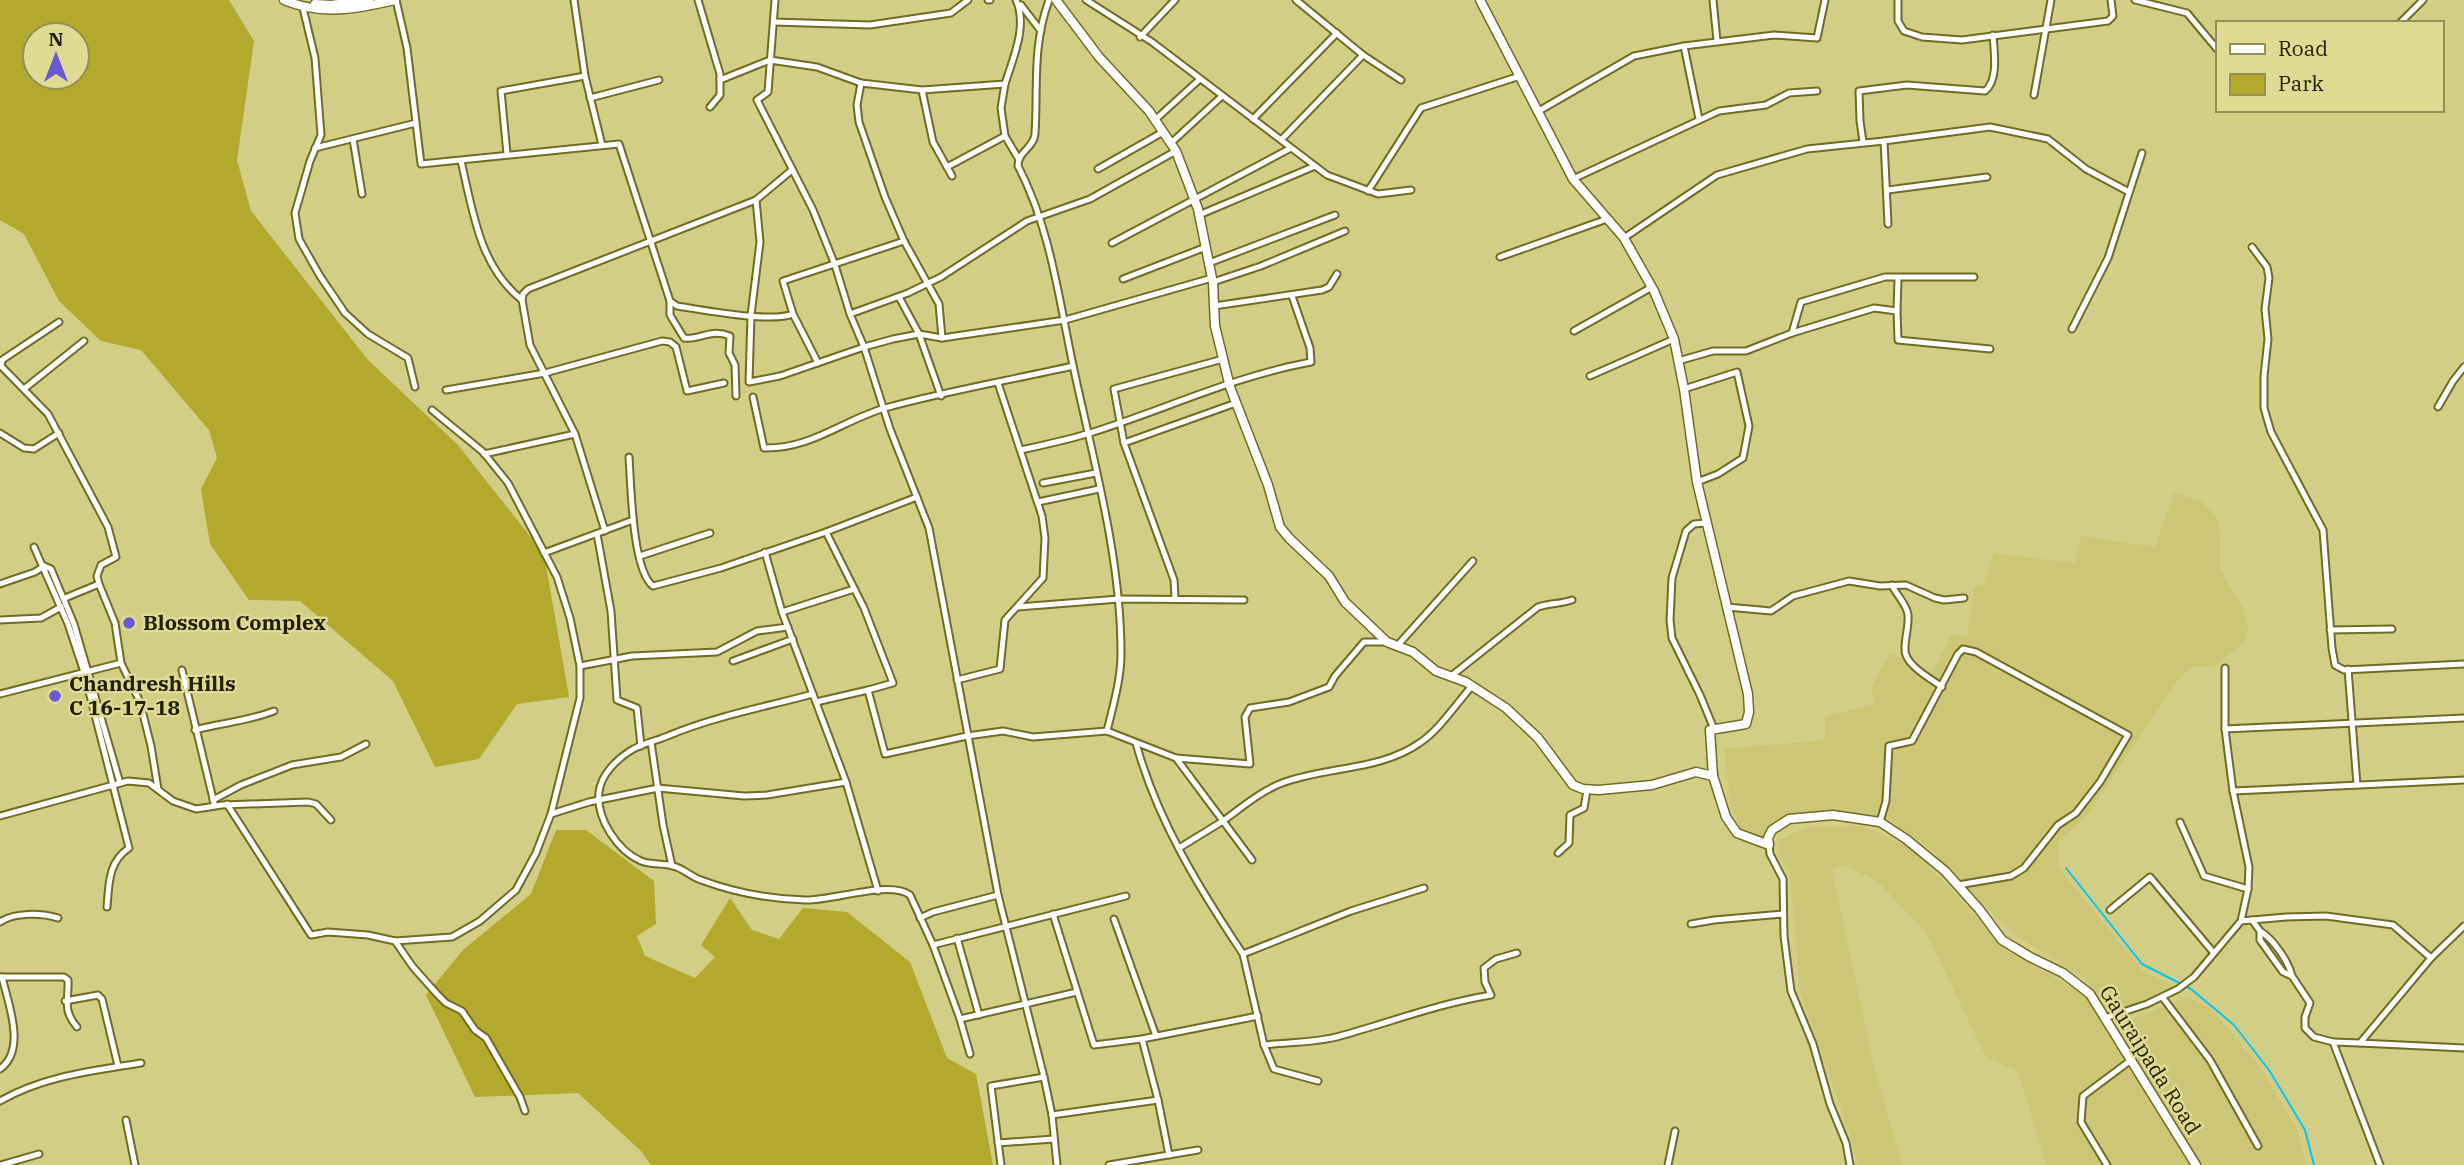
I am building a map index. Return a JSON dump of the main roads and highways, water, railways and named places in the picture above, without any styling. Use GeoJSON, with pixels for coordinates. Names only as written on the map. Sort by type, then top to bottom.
{"type":"FeatureCollection","features":[{"type":"Feature","properties":{"kind":"waterway"},"geometry":{"type":"LineString","coordinates":[[2066,868],[2142,964],[2191,989],[2234,1025],[2269,1070],[2305,1130],[2314,1165]]}},
{"type":"Feature","properties":{"kind":"place","name":"Blossom Complex"},"geometry":{"type":"Point","coordinates":[129,623]}},
{"type":"Feature","properties":{"kind":"place","name":"Chandresh Hills C 16-17-18"},"geometry":{"type":"Point","coordinates":[55,696]}}]}
